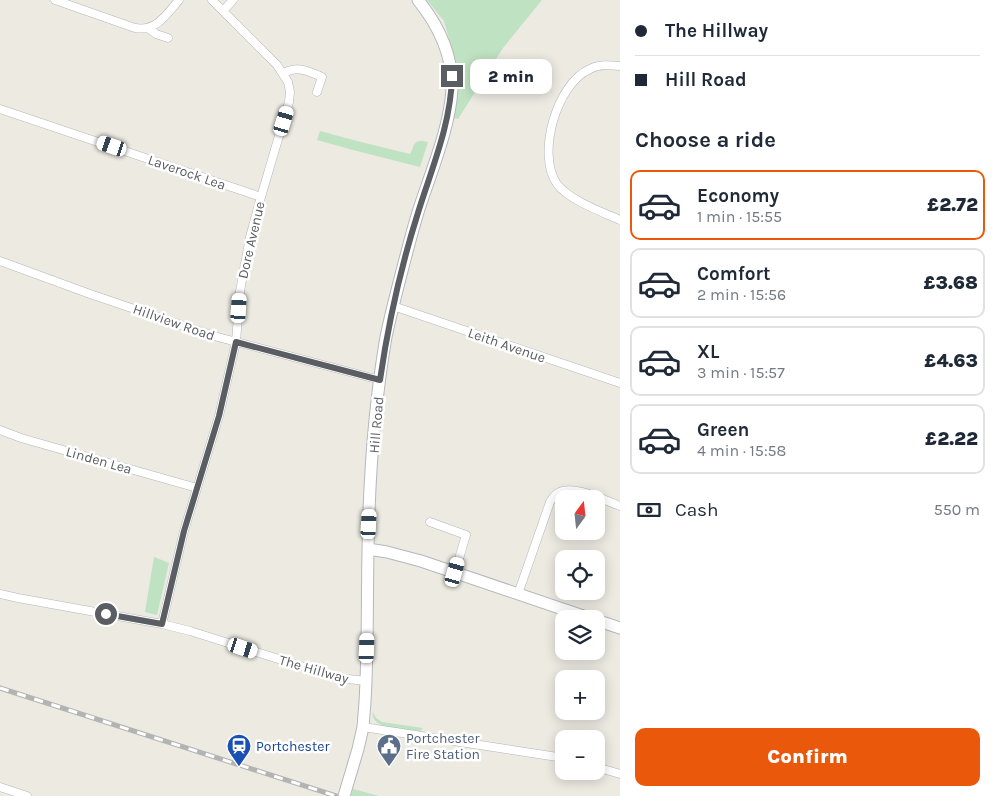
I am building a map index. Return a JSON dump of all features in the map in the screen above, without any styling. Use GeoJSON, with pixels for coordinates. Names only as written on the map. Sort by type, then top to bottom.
{"type":"FeatureCollection","features":[{"type":"Feature","properties":{"kind":"street"},"geometry":{"type":"LineString","coordinates":[[55,0],[143,30],[157,24],[179,0]]}},
{"type":"Feature","properties":{"kind":"street","name":"Dore Avenue"},"geometry":{"type":"LineString","coordinates":[[162,624],[184,531],[219,416],[236,342],[240,290],[250,237],[289,102],[290,92],[288,82],[277,65],[212,0]]}},
{"type":"Feature","properties":{"kind":"street"},"geometry":{"type":"LineString","coordinates":[[223,11],[233,0]]}},
{"type":"Feature","properties":{"kind":"street","name":"Hill Road"},"geometry":{"type":"LineString","coordinates":[[344,796],[363,727],[366,681],[368,549],[374,439],[386,336],[416,217],[444,133],[452,91],[452,76],[441,34],[418,0]]}},
{"type":"Feature","properties":{"kind":"street"},"geometry":{"type":"LineString","coordinates":[[148,28],[156,34],[168,38]]}},
{"type":"Feature","properties":{"kind":"street"},"geometry":{"type":"LineString","coordinates":[[620,66],[599,66],[588,69],[567,89],[553,119],[549,151],[550,168],[557,184],[572,196],[620,220]]}},
{"type":"Feature","properties":{"kind":"street"},"geometry":{"type":"LineString","coordinates":[[283,73],[297,68],[322,77],[317,92]]}},
{"type":"Feature","properties":{"kind":"street","name":"Laverock Lea"},"geometry":{"type":"LineString","coordinates":[[0,109],[261,197]]}},
{"type":"Feature","properties":{"kind":"street","name":"Hillview Road"},"geometry":{"type":"LineString","coordinates":[[0,261],[205,334],[380,380]]}},
{"type":"Feature","properties":{"kind":"street","name":"Leith Avenue"},"geometry":{"type":"LineString","coordinates":[[393,306],[620,383]]}},
{"type":"Feature","properties":{"kind":"street","name":"Linden Lea"},"geometry":{"type":"LineString","coordinates":[[0,430],[21,438],[197,488]]}},
{"type":"Feature","properties":{"kind":"street"},"geometry":{"type":"LineString","coordinates":[[518,594],[550,502],[554,496],[566,490],[578,491],[620,506]]}},
{"type":"Feature","properties":{"kind":"street"},"geometry":{"type":"LineString","coordinates":[[430,522],[466,534],[455,572]]}},
{"type":"Feature","properties":{"kind":"street"},"geometry":{"type":"LineString","coordinates":[[368,549],[387,552],[455,572],[565,610]]}},
{"type":"Feature","properties":{"kind":"street","name":"The Hillway"},"geometry":{"type":"LineString","coordinates":[[0,594],[162,624],[339,678],[366,681]]}},
{"type":"Feature","properties":{"kind":"street"},"geometry":{"type":"LineString","coordinates":[[605,623],[620,628]]}},
{"type":"Feature","properties":{"kind":"street"},"geometry":{"type":"LineString","coordinates":[[363,727],[555,757]]}},
{"type":"Feature","properties":{"kind":"street"},"geometry":{"type":"LineString","coordinates":[[605,770],[620,774]]}},
{"type":"Feature","properties":{"kind":"street"},"geometry":{"type":"LineString","coordinates":[[0,787],[27,796]]}},
{"type":"Feature","properties":{"kind":"green space"},"geometry":{"type":"Polygon","coordinates":[[[427,0],[542,0],[503,48],[458,119],[453,118],[457,99],[457,66],[444,21],[427,0]]]}},
{"type":"Feature","properties":{"kind":"green space"},"geometry":{"type":"Polygon","coordinates":[[[320,131],[410,154],[417,142],[428,142],[420,167],[317,140],[320,131]]]}},
{"type":"Feature","properties":{"kind":"green space"},"geometry":{"type":"Polygon","coordinates":[[[154,557],[169,563],[157,615],[145,612],[154,557]]]}},
{"type":"Feature","properties":{"kind":"green space"},"geometry":{"type":"Polygon","coordinates":[[[373,712],[376,718],[382,722],[423,728],[420,731],[383,726],[373,718],[373,712]]]}},
{"type":"Feature","properties":{"kind":"green space"},"geometry":{"type":"Polygon","coordinates":[[[353,789],[379,796],[351,796],[353,789]]]}},
{"type":"Feature","properties":{"kind":"railway"},"geometry":{"type":"LineString","coordinates":[[0,688],[336,796]]}},
{"type":"Feature","properties":{"kind":"place","name":"Portchester"},"geometry":{"type":"Point","coordinates":[239,767]}},
{"type":"Feature","properties":{"kind":"place","name":"Portchester Fire Station"},"geometry":{"type":"Point","coordinates":[389,767]}},
{"type":"Feature","properties":{"kind":"route"},"geometry":{"type":"LineString","coordinates":[[106,614],[162,624],[184,531],[219,416],[236,342],[380,380],[386,336],[394,301],[416,217],[447,121],[452,91],[452,76]]}}]}
